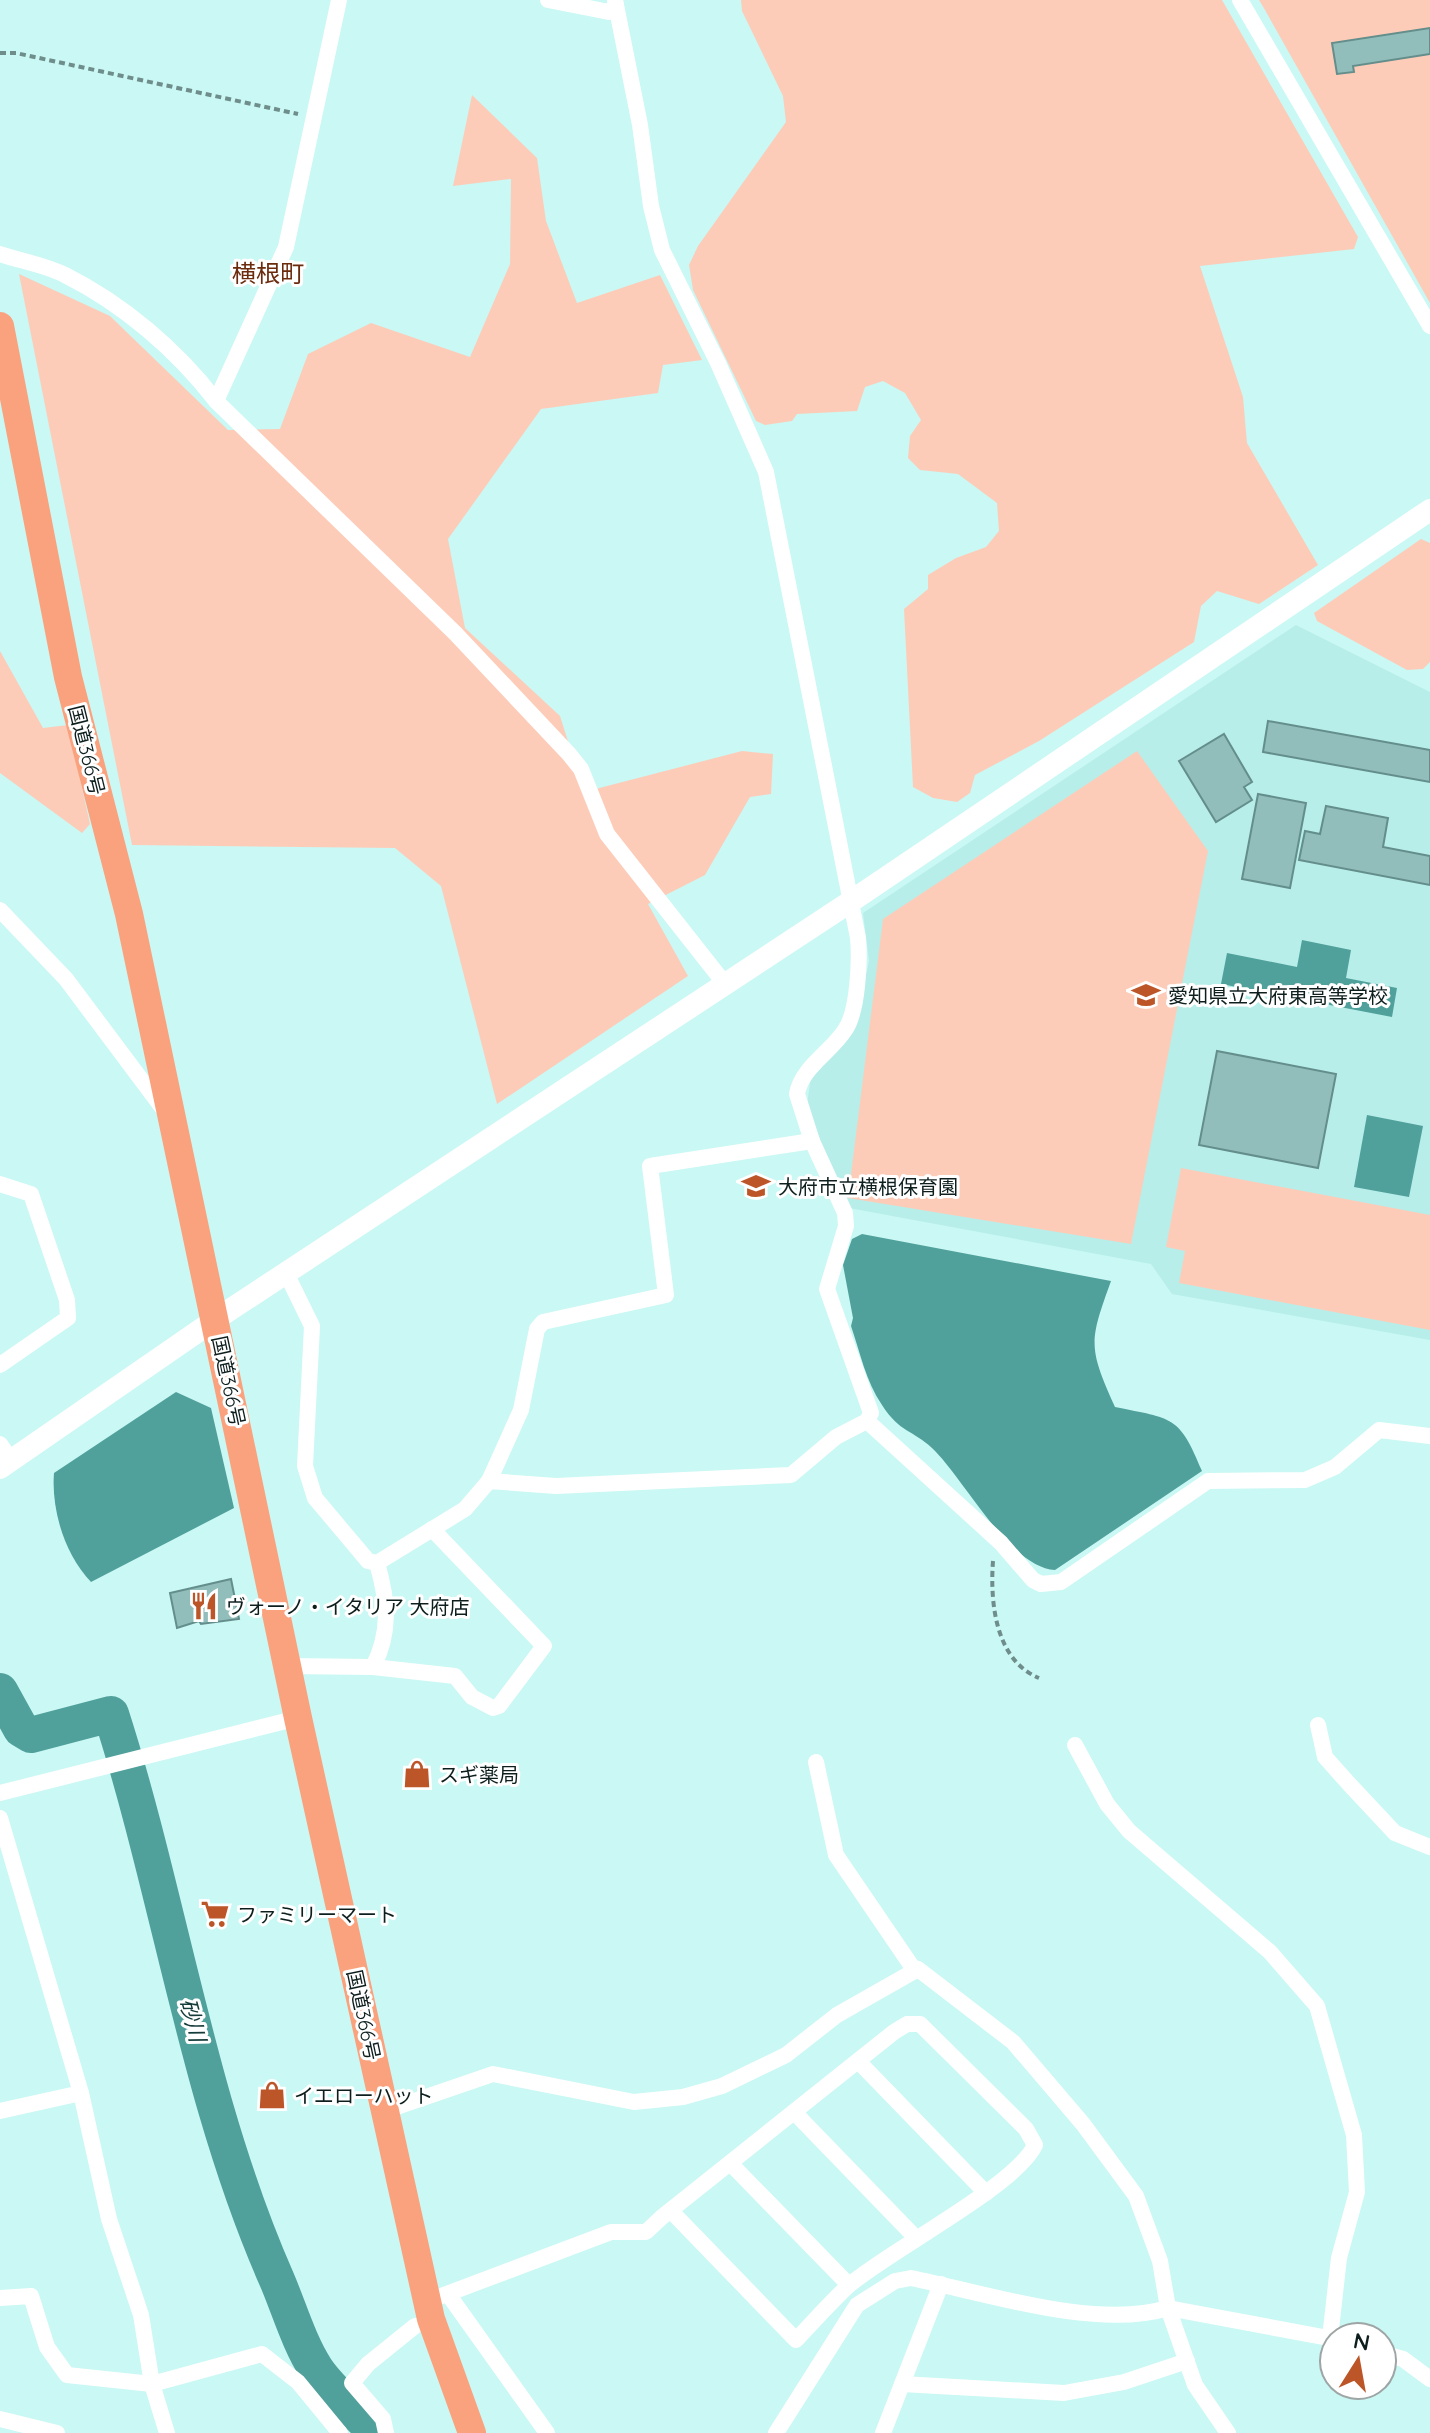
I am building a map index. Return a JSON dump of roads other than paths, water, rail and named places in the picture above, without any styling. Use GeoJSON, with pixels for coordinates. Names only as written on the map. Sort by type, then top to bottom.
{"type":"FeatureCollection","features":[{"type":"Feature","properties":{"kind":"highway","name":"国道366号"},"geometry":{"type":"LineString","coordinates":[[0,326],[68,677],[129,914],[298,1718],[385,2111],[435,2332],[472,2433]]}},
{"type":"Feature","properties":{"kind":"street"},"geometry":{"type":"LineString","coordinates":[[216,401],[286,247],[316,119],[339,0]]}},
{"type":"Feature","properties":{"kind":"street"},"geometry":{"type":"LineString","coordinates":[[548,0],[609,12],[616,3]]}},
{"type":"Feature","properties":{"kind":"street"},"geometry":{"type":"LineString","coordinates":[[1240,0],[1430,326]]}},
{"type":"Feature","properties":{"kind":"street"},"geometry":{"type":"LineString","coordinates":[[489,1481],[556,1486],[791,1475],[836,1437],[867,1421],[871,1413],[827,1289],[846,1226],[845,1213],[797,1104],[798,1085],[849,1024],[860,959],[850,902],[766,472],[718,363],[662,250],[616,3]]}},
{"type":"Feature","properties":{"kind":"street"},"geometry":{"type":"LineString","coordinates":[[0,254],[64,275],[150,332],[192,370],[216,401],[455,633],[581,769],[607,834],[725,984]]}},
{"type":"Feature","properties":{"kind":"street"},"geometry":{"type":"LineString","coordinates":[[4,1457],[287,1275],[850,902],[1430,510]]}},
{"type":"Feature","properties":{"kind":"street"},"geometry":{"type":"LineString","coordinates":[[0,910],[66,979],[170,1118]]}},
{"type":"Feature","properties":{"kind":"street"},"geometry":{"type":"LineString","coordinates":[[287,1275],[312,1326],[305,1466],[315,1498],[368,1561],[377,1563],[465,1509],[489,1481],[521,1410],[537,1329],[543,1322],[666,1295],[650,1166],[812,1141]]}},
{"type":"Feature","properties":{"kind":"street"},"geometry":{"type":"LineString","coordinates":[[0,1184],[31,1194],[67,1300],[68,1318],[0,1365]]}},
{"type":"Feature","properties":{"kind":"street"},"geometry":{"type":"LineString","coordinates":[[867,1421],[1001,1543],[1033,1580],[1052,1584],[1102,1557],[1208,1481],[1305,1480],[1335,1467],[1379,1430],[1430,1436]]}},
{"type":"Feature","properties":{"kind":"street"},"geometry":{"type":"LineString","coordinates":[[288,1666],[373,1667],[455,1676],[472,1697],[493,1708],[499,1706],[544,1646],[432,1529]]}},
{"type":"Feature","properties":{"kind":"street"},"geometry":{"type":"LineString","coordinates":[[373,1667],[388,1628],[384,1588],[377,1563]]}},
{"type":"Feature","properties":{"kind":"street"},"geometry":{"type":"LineString","coordinates":[[0,1793],[298,1718]]}},
{"type":"Feature","properties":{"kind":"street"},"geometry":{"type":"LineString","coordinates":[[1318,1725],[1325,1757],[1350,1785],[1395,1833],[1430,1847]]}},
{"type":"Feature","properties":{"kind":"street"},"geometry":{"type":"LineString","coordinates":[[1075,1745],[1107,1804],[1129,1831],[1270,1952],[1317,2006],[1354,2135],[1357,2192],[1339,2258],[1333,2321]]}},
{"type":"Feature","properties":{"kind":"street"},"geometry":{"type":"LineString","coordinates":[[816,1762],[836,1855],[915,1971]]}},
{"type":"Feature","properties":{"kind":"street"},"geometry":{"type":"LineString","coordinates":[[0,1818],[81,2093],[109,2219],[141,2315],[152,2384],[167,2433]]}},
{"type":"Feature","properties":{"kind":"street"},"geometry":{"type":"LineString","coordinates":[[385,2111],[493,2074],[634,2102],[683,2097],[722,2086],[786,2055],[837,2015],[918,1969],[1013,2042],[1083,2124],[1136,2196],[1160,2261],[1168,2308],[1195,2385],[1228,2433]]}},
{"type":"Feature","properties":{"kind":"street"},"geometry":{"type":"LineString","coordinates":[[386,2433],[383,2419],[352,2383],[368,2364],[430,2307],[611,2232],[646,2232],[671,2211],[730,2163],[907,2024],[920,2024],[1034,2138],[1033,2151],[986,2193],[915,2237],[906,2248],[849,2285],[796,2340],[671,2211]]}},
{"type":"Feature","properties":{"kind":"street"},"geometry":{"type":"LineString","coordinates":[[858,2061],[986,2193]]}},
{"type":"Feature","properties":{"kind":"street"},"geometry":{"type":"LineString","coordinates":[[0,2111],[81,2093]]}},
{"type":"Feature","properties":{"kind":"street"},"geometry":{"type":"LineString","coordinates":[[794,2112],[915,2237]]}},
{"type":"Feature","properties":{"kind":"street"},"geometry":{"type":"LineString","coordinates":[[730,2163],[849,2285]]}},
{"type":"Feature","properties":{"kind":"street"},"geometry":{"type":"LineString","coordinates":[[776,2433],[862,2300],[895,2281],[911,2278],[1065,2310],[1142,2316],[1168,2308],[1318,2335]]}},
{"type":"Feature","properties":{"kind":"street"},"geometry":{"type":"LineString","coordinates":[[883,2433],[941,2284]]}},
{"type":"Feature","properties":{"kind":"street"},"geometry":{"type":"LineString","coordinates":[[0,2298],[31,2296],[47,2347],[67,2375],[152,2384],[262,2354],[298,2382],[340,2433]]}},
{"type":"Feature","properties":{"kind":"street"},"geometry":{"type":"LineString","coordinates":[[430,2307],[547,2433]]}},
{"type":"Feature","properties":{"kind":"street"},"geometry":{"type":"LineString","coordinates":[[1398,2358],[1430,2379]]}},
{"type":"Feature","properties":{"kind":"street"},"geometry":{"type":"LineString","coordinates":[[902,2384],[1064,2393],[1124,2382],[1187,2361]]}},
{"type":"Feature","properties":{"kind":"street"},"geometry":{"type":"LineString","coordinates":[[0,2419],[57,2433]]}},
{"type":"Feature","properties":{"kind":"waterway","name":"砂川"},"geometry":{"type":"LineString","coordinates":[[0,1691],[21,1729],[31,1735],[111,1714],[151,1856],[205,2071],[249,2211],[310,2359],[372,2433]]}},
{"type":"Feature","properties":{"kind":"place","name":"愛知県立大府東高等学校"},"geometry":{"type":"Point","coordinates":[1146,995]}},
{"type":"Feature","properties":{"kind":"place","name":"大府市立横根保育園"},"geometry":{"type":"Point","coordinates":[756,1186]}},
{"type":"Feature","properties":{"kind":"place","name":"ヴォーノ・イタリア 大府店"},"geometry":{"type":"Point","coordinates":[204,1606]}},
{"type":"Feature","properties":{"kind":"place","name":"スギ薬局"},"geometry":{"type":"Point","coordinates":[417,1774]}},
{"type":"Feature","properties":{"kind":"place","name":"ファミリーマート"},"geometry":{"type":"Point","coordinates":[215,1914]}},
{"type":"Feature","properties":{"kind":"place","name":"イエローハット"},"geometry":{"type":"Point","coordinates":[272,2095]}},
{"type":"Feature","properties":{"kind":"district","name":"横根町"},"geometry":{"type":"Point","coordinates":[268,273]}}]}
